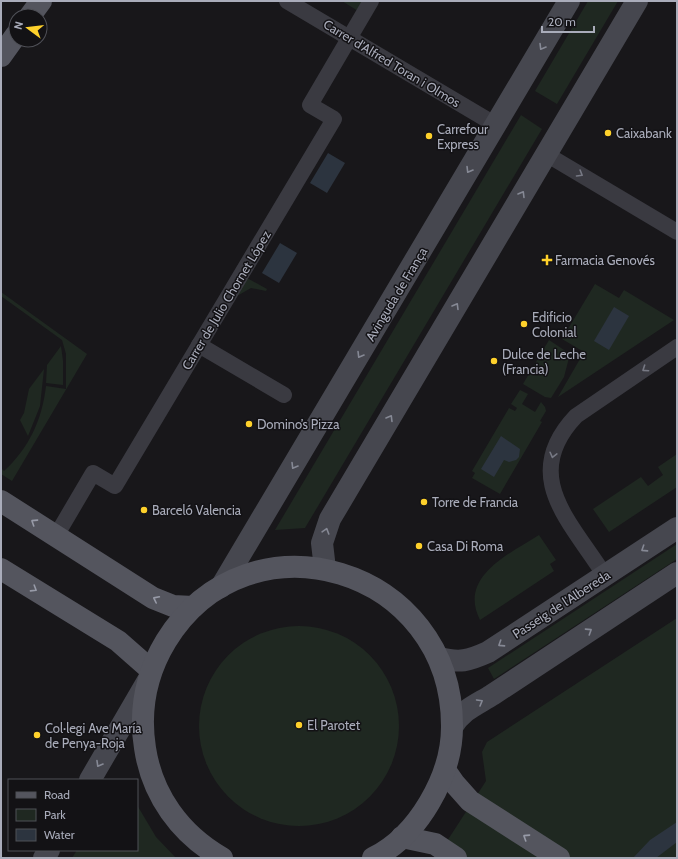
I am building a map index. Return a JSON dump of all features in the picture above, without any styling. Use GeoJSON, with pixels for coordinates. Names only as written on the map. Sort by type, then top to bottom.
{"type":"FeatureCollection","features":[{"type":"Feature","properties":{"kind":"main road","name":"Avinguda de França"},"geometry":{"type":"LineString","coordinates":[[221,587],[569,1]]}},
{"type":"Feature","properties":{"kind":"main road"},"geometry":{"type":"LineString","coordinates":[[325,569],[322,543],[330,519],[637,1]]}},
{"type":"Feature","properties":{"kind":"main road"},"geometry":{"type":"LineString","coordinates":[[1,56],[8,46]]}},
{"type":"Feature","properties":{"kind":"main road"},"geometry":{"type":"LineString","coordinates":[[1,501],[153,598],[174,606],[193,607]]}},
{"type":"Feature","properties":{"kind":"main road","name":"Passeig de l'Albereda"},"geometry":{"type":"LineString","coordinates":[[439,658],[456,662],[474,658],[488,652],[677,528]]}},
{"type":"Feature","properties":{"kind":"main road"},"geometry":{"type":"LineString","coordinates":[[91,779],[149,676],[172,630],[193,607],[221,587],[247,575],[267,570],[298,567],[325,569],[361,580],[380,590],[399,604],[428,638],[439,658],[450,693],[452,727],[445,770],[429,805],[402,837],[373,858]]}},
{"type":"Feature","properties":{"kind":"main road"},"geometry":{"type":"LineString","coordinates":[[1,569],[118,642],[149,676]]}},
{"type":"Feature","properties":{"kind":"main road"},"geometry":{"type":"LineString","coordinates":[[452,727],[458,717],[467,709],[492,695],[677,573]]}},
{"type":"Feature","properties":{"kind":"main road"},"geometry":{"type":"LineString","coordinates":[[149,676],[143,711],[142,729],[147,760],[156,788],[165,804],[181,826],[209,851],[222,858]]}},
{"type":"Feature","properties":{"kind":"main road"},"geometry":{"type":"LineString","coordinates":[[445,770],[454,783],[472,803],[559,858]]}},
{"type":"Feature","properties":{"kind":"main road"},"geometry":{"type":"LineString","coordinates":[[402,837],[435,844],[449,853]]}},
{"type":"Feature","properties":{"kind":"street","name":"Carrer d'Alfred Toran i Olmos"},"geometry":{"type":"LineString","coordinates":[[287,1],[496,125]]}},
{"type":"Feature","properties":{"kind":"street"},"geometry":{"type":"LineString","coordinates":[[349,38],[371,1]]}},
{"type":"Feature","properties":{"kind":"street","name":"Carrer de Julio Chornet López"},"geometry":{"type":"LineString","coordinates":[[56,536],[93,473],[115,486],[334,119],[310,105],[349,38]]}},
{"type":"Feature","properties":{"kind":"street"},"geometry":{"type":"LineString","coordinates":[[546,154],[677,232]]}},
{"type":"Feature","properties":{"kind":"street"},"geometry":{"type":"LineString","coordinates":[[199,344],[284,395]]}},
{"type":"Feature","properties":{"kind":"street"},"geometry":{"type":"LineString","coordinates":[[605,576],[561,511],[554,497],[551,479],[552,460],[557,441],[565,427],[576,416],[677,347]]}},
{"type":"Feature","properties":{"kind":"green space"},"geometry":{"type":"Polygon","coordinates":[[[342,1],[364,1],[358,11],[342,1]]]}},
{"type":"Feature","properties":{"kind":"green space"},"geometry":{"type":"Polygon","coordinates":[[[588,1],[618,1],[557,104],[535,91],[588,1]]]}},
{"type":"Feature","properties":{"kind":"green space"},"geometry":{"type":"Polygon","coordinates":[[[521,115],[542,129],[305,528],[275,530],[521,115]]]}},
{"type":"Feature","properties":{"kind":"green space"},"geometry":{"type":"Polygon","coordinates":[[[247,278],[267,289],[266,291],[251,288],[237,296],[247,278]]]}},
{"type":"Feature","properties":{"kind":"green space"},"geometry":{"type":"Polygon","coordinates":[[[595,284],[619,298],[624,290],[674,320],[558,397],[584,352],[562,339],[595,284]]]}},
{"type":"Feature","properties":{"kind":"green space"},"geometry":{"type":"Polygon","coordinates":[[[1,292],[87,354],[12,481],[1,474],[1,468],[4,471],[13,462],[21,453],[33,433],[38,422],[46,386],[66,389],[66,354],[62,340],[1,296],[1,292]]]}},
{"type":"Feature","properties":{"kind":"green space"},"geometry":{"type":"Polygon","coordinates":[[[549,340],[570,354],[564,377],[551,398],[545,397],[523,384],[549,340]]]}},
{"type":"Feature","properties":{"kind":"green space"},"geometry":{"type":"Polygon","coordinates":[[[61,346],[63,361],[63,385],[46,383],[47,365],[61,346]]]}},
{"type":"Feature","properties":{"kind":"green space"},"geometry":{"type":"Polygon","coordinates":[[[44,369],[40,406],[28,436],[20,420],[24,413],[29,389],[44,369]]]}},
{"type":"Feature","properties":{"kind":"green space"},"geometry":{"type":"Polygon","coordinates":[[[520,390],[528,394],[522,404],[535,412],[541,402],[546,411],[540,421],[542,422],[500,494],[472,478],[475,473],[472,471],[509,408],[515,411],[517,408],[511,404],[520,390]]]}},
{"type":"Feature","properties":{"kind":"green space"},"geometry":{"type":"Polygon","coordinates":[[[677,454],[677,487],[609,532],[593,509],[641,477],[648,486],[663,475],[658,467],[677,454]]]}},
{"type":"Feature","properties":{"kind":"green space"},"geometry":{"type":"Polygon","coordinates":[[[539,535],[556,560],[550,564],[554,571],[480,620],[475,605],[476,591],[481,579],[490,568],[501,559],[539,535]]]}},
{"type":"Feature","properties":{"kind":"green space"},"geometry":{"type":"Polygon","coordinates":[[[677,544],[677,559],[494,679],[488,668],[677,544]]]}},
{"type":"Feature","properties":{"kind":"green space"},"geometry":{"type":"Polygon","coordinates":[[[677,618],[677,858],[436,858],[486,781],[482,752],[487,742],[677,618]]]}},
{"type":"Feature","properties":{"kind":"green space"},"geometry":{"type":"Polygon","coordinates":[[[289,626],[309,626],[328,630],[346,638],[370,655],[382,670],[395,697],[399,716],[399,736],[395,755],[382,782],[370,797],[355,809],[328,822],[309,826],[289,826],[270,822],[252,814],[228,797],[216,782],[203,755],[199,736],[199,716],[203,697],[211,679],[228,655],[243,643],[270,630],[289,626]]]}},
{"type":"Feature","properties":{"kind":"green space"},"geometry":{"type":"Polygon","coordinates":[[[138,807],[156,837],[176,858],[72,858],[76,851],[138,851],[138,807]]]}},
{"type":"Feature","properties":{"kind":"water"},"geometry":{"type":"Polygon","coordinates":[[[328,153],[345,163],[327,193],[310,183],[328,153]]]}},
{"type":"Feature","properties":{"kind":"water"},"geometry":{"type":"Polygon","coordinates":[[[280,243],[297,253],[279,283],[262,273],[280,243]]]}},
{"type":"Feature","properties":{"kind":"water"},"geometry":{"type":"Polygon","coordinates":[[[614,307],[629,316],[609,350],[594,341],[614,307]]]}},
{"type":"Feature","properties":{"kind":"water"},"geometry":{"type":"Polygon","coordinates":[[[501,436],[520,449],[519,457],[516,460],[509,462],[504,460],[494,477],[481,469],[501,436]]]}},
{"type":"Feature","properties":{"kind":"water"},"geometry":{"type":"Polygon","coordinates":[[[677,822],[677,842],[656,858],[633,858],[650,840],[677,822]]]}},
{"type":"Feature","properties":{"kind":"place","name":"Caixabank"},"geometry":{"type":"Point","coordinates":[608,133]}},
{"type":"Feature","properties":{"kind":"place","name":"Carrefour Express"},"geometry":{"type":"Point","coordinates":[429,136]}},
{"type":"Feature","properties":{"kind":"place","name":"Farmacia Genovés"},"geometry":{"type":"Point","coordinates":[547,260]}},
{"type":"Feature","properties":{"kind":"place","name":"Edificio Colonial"},"geometry":{"type":"Point","coordinates":[524,324]}},
{"type":"Feature","properties":{"kind":"place","name":"Dulce de Leche (Francia)"},"geometry":{"type":"Point","coordinates":[494,361]}},
{"type":"Feature","properties":{"kind":"place","name":"Domino’s Pizza"},"geometry":{"type":"Point","coordinates":[249,424]}},
{"type":"Feature","properties":{"kind":"place","name":"Torre de Francia"},"geometry":{"type":"Point","coordinates":[424,502]}},
{"type":"Feature","properties":{"kind":"place","name":"Barceló Valencia"},"geometry":{"type":"Point","coordinates":[144,510]}},
{"type":"Feature","properties":{"kind":"place","name":"Casa Di Roma"},"geometry":{"type":"Point","coordinates":[419,546]}},
{"type":"Feature","properties":{"kind":"place","name":"El Parotet"},"geometry":{"type":"Point","coordinates":[299,725]}},
{"type":"Feature","properties":{"kind":"place","name":"Col·legi Ave María de Penya-Roja"},"geometry":{"type":"Point","coordinates":[37,735]}}]}
